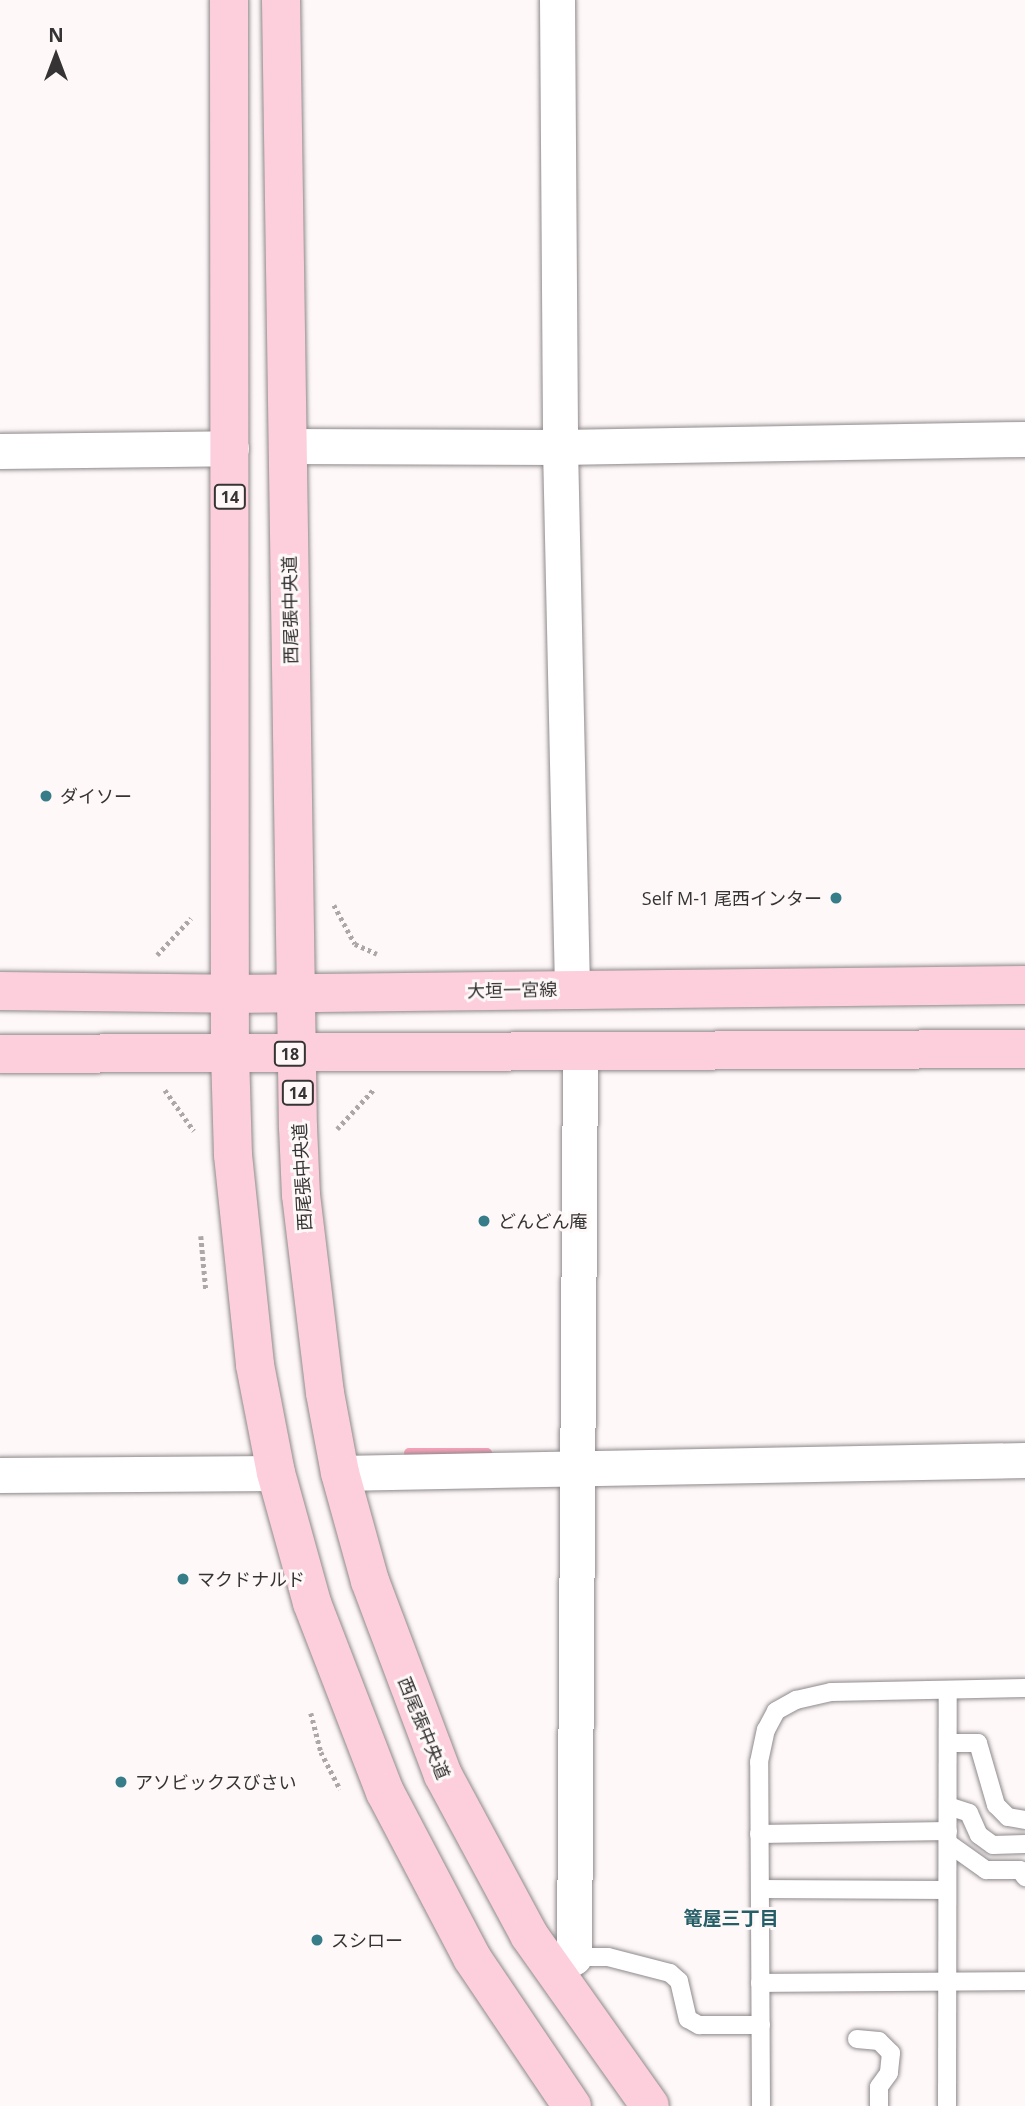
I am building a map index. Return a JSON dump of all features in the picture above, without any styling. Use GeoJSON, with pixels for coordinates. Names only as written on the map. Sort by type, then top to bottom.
{"type":"FeatureCollection","features":[{"type":"Feature","properties":{"kind":"main road","name":"14"},"geometry":{"type":"LineString","coordinates":[[229,0],[230,1054],[241,1253],[254,1365],[276,1473],[312,1603],[385,1792],[472,1958],[572,2106]]}},
{"type":"Feature","properties":{"kind":"main road","name":"西尾張中央道"},"geometry":{"type":"LineString","coordinates":[[281,0],[286,446],[301,1195],[325,1393],[340,1473],[400,1668],[443,1775],[484,1858],[564,1963],[650,2106]]}},
{"type":"Feature","properties":{"kind":"main road","name":"大垣一宮線"},"geometry":{"type":"LineString","coordinates":[[0,991],[230,994],[1025,985]]}},
{"type":"Feature","properties":{"kind":"main road","name":"18"},"geometry":{"type":"LineString","coordinates":[[0,1054],[1025,1049]]}},
{"type":"Feature","properties":{"kind":"street"},"geometry":{"type":"LineString","coordinates":[[557,0],[559,447],[572,989]]}},
{"type":"Feature","properties":{"kind":"street"},"geometry":{"type":"LineString","coordinates":[[286,446],[559,447],[1025,439]]}},
{"type":"Feature","properties":{"kind":"street"},"geometry":{"type":"LineString","coordinates":[[0,451],[231,448]]}},
{"type":"Feature","properties":{"kind":"street"},"geometry":{"type":"LineString","coordinates":[[564,1963],[580,1466],[580,1050]]}},
{"type":"Feature","properties":{"kind":"street"},"geometry":{"type":"LineString","coordinates":[[340,1473],[580,1466],[1025,1460]]}},
{"type":"Feature","properties":{"kind":"street"},"geometry":{"type":"LineString","coordinates":[[0,1475],[276,1473]]}},
{"type":"Feature","properties":{"kind":"lane"},"geometry":{"type":"LineString","coordinates":[[761,2106],[759,1762],[766,1730],[776,1711],[796,1700],[831,1692],[1025,1688]]}},
{"type":"Feature","properties":{"kind":"lane"},"geometry":{"type":"LineString","coordinates":[[947,2106],[948,1690]]}},
{"type":"Feature","properties":{"kind":"lane"},"geometry":{"type":"LineString","coordinates":[[948,1743],[978,1743],[996,1805],[1008,1817],[1025,1820]]}},
{"type":"Feature","properties":{"kind":"lane"},"geometry":{"type":"LineString","coordinates":[[948,1806],[969,1813],[979,1835],[993,1845],[1025,1844]]}},
{"type":"Feature","properties":{"kind":"lane"},"geometry":{"type":"LineString","coordinates":[[759,1834],[948,1837],[986,1870],[1020,1870],[1025,1877]]}},
{"type":"Feature","properties":{"kind":"lane"},"geometry":{"type":"LineString","coordinates":[[760,1889],[947,1890]]}},
{"type":"Feature","properties":{"kind":"lane"},"geometry":{"type":"LineString","coordinates":[[564,1963],[608,1957],[670,1973],[679,1981],[688,2019],[699,2025],[761,2025]]}},
{"type":"Feature","properties":{"kind":"lane"},"geometry":{"type":"LineString","coordinates":[[760,1983],[1025,1981]]}},
{"type":"Feature","properties":{"kind":"lane"},"geometry":{"type":"LineString","coordinates":[[857,2039],[879,2041],[891,2053],[890,2073],[879,2087],[879,2106]]}},
{"type":"Feature","properties":{"kind":"path"},"geometry":{"type":"LineString","coordinates":[[331,898],[355,944],[385,957]]}},
{"type":"Feature","properties":{"kind":"path"},"geometry":{"type":"LineString","coordinates":[[144,956],[157,955],[200,908]]}},
{"type":"Feature","properties":{"kind":"path"},"geometry":{"type":"LineString","coordinates":[[329,1138],[377,1087]]}},
{"type":"Feature","properties":{"kind":"path"},"geometry":{"type":"LineString","coordinates":[[151,1089],[164,1088],[201,1140]]}},
{"type":"Feature","properties":{"kind":"path"},"geometry":{"type":"LineString","coordinates":[[201,1222],[201,1264],[209,1304]]}},
{"type":"Feature","properties":{"kind":"waterway"},"geometry":{"type":"LineString","coordinates":[[409,1453],[487,1453]]}},
{"type":"Feature","properties":{"kind":"place","name":"ダイソー"},"geometry":{"type":"Point","coordinates":[46,796]}},
{"type":"Feature","properties":{"kind":"place","name":"Self M-1 尾西インター"},"geometry":{"type":"Point","coordinates":[836,898]}},
{"type":"Feature","properties":{"kind":"place","name":"どんどん庵"},"geometry":{"type":"Point","coordinates":[484,1221]}},
{"type":"Feature","properties":{"kind":"place","name":"マクドナルド"},"geometry":{"type":"Point","coordinates":[183,1579]}},
{"type":"Feature","properties":{"kind":"place","name":"アソビックスびさい"},"geometry":{"type":"Point","coordinates":[121,1782]}},
{"type":"Feature","properties":{"kind":"place","name":"スシロー"},"geometry":{"type":"Point","coordinates":[317,1940]}},
{"type":"Feature","properties":{"kind":"district","name":"篭屋三丁目"},"geometry":{"type":"Point","coordinates":[731,1919]}}]}
